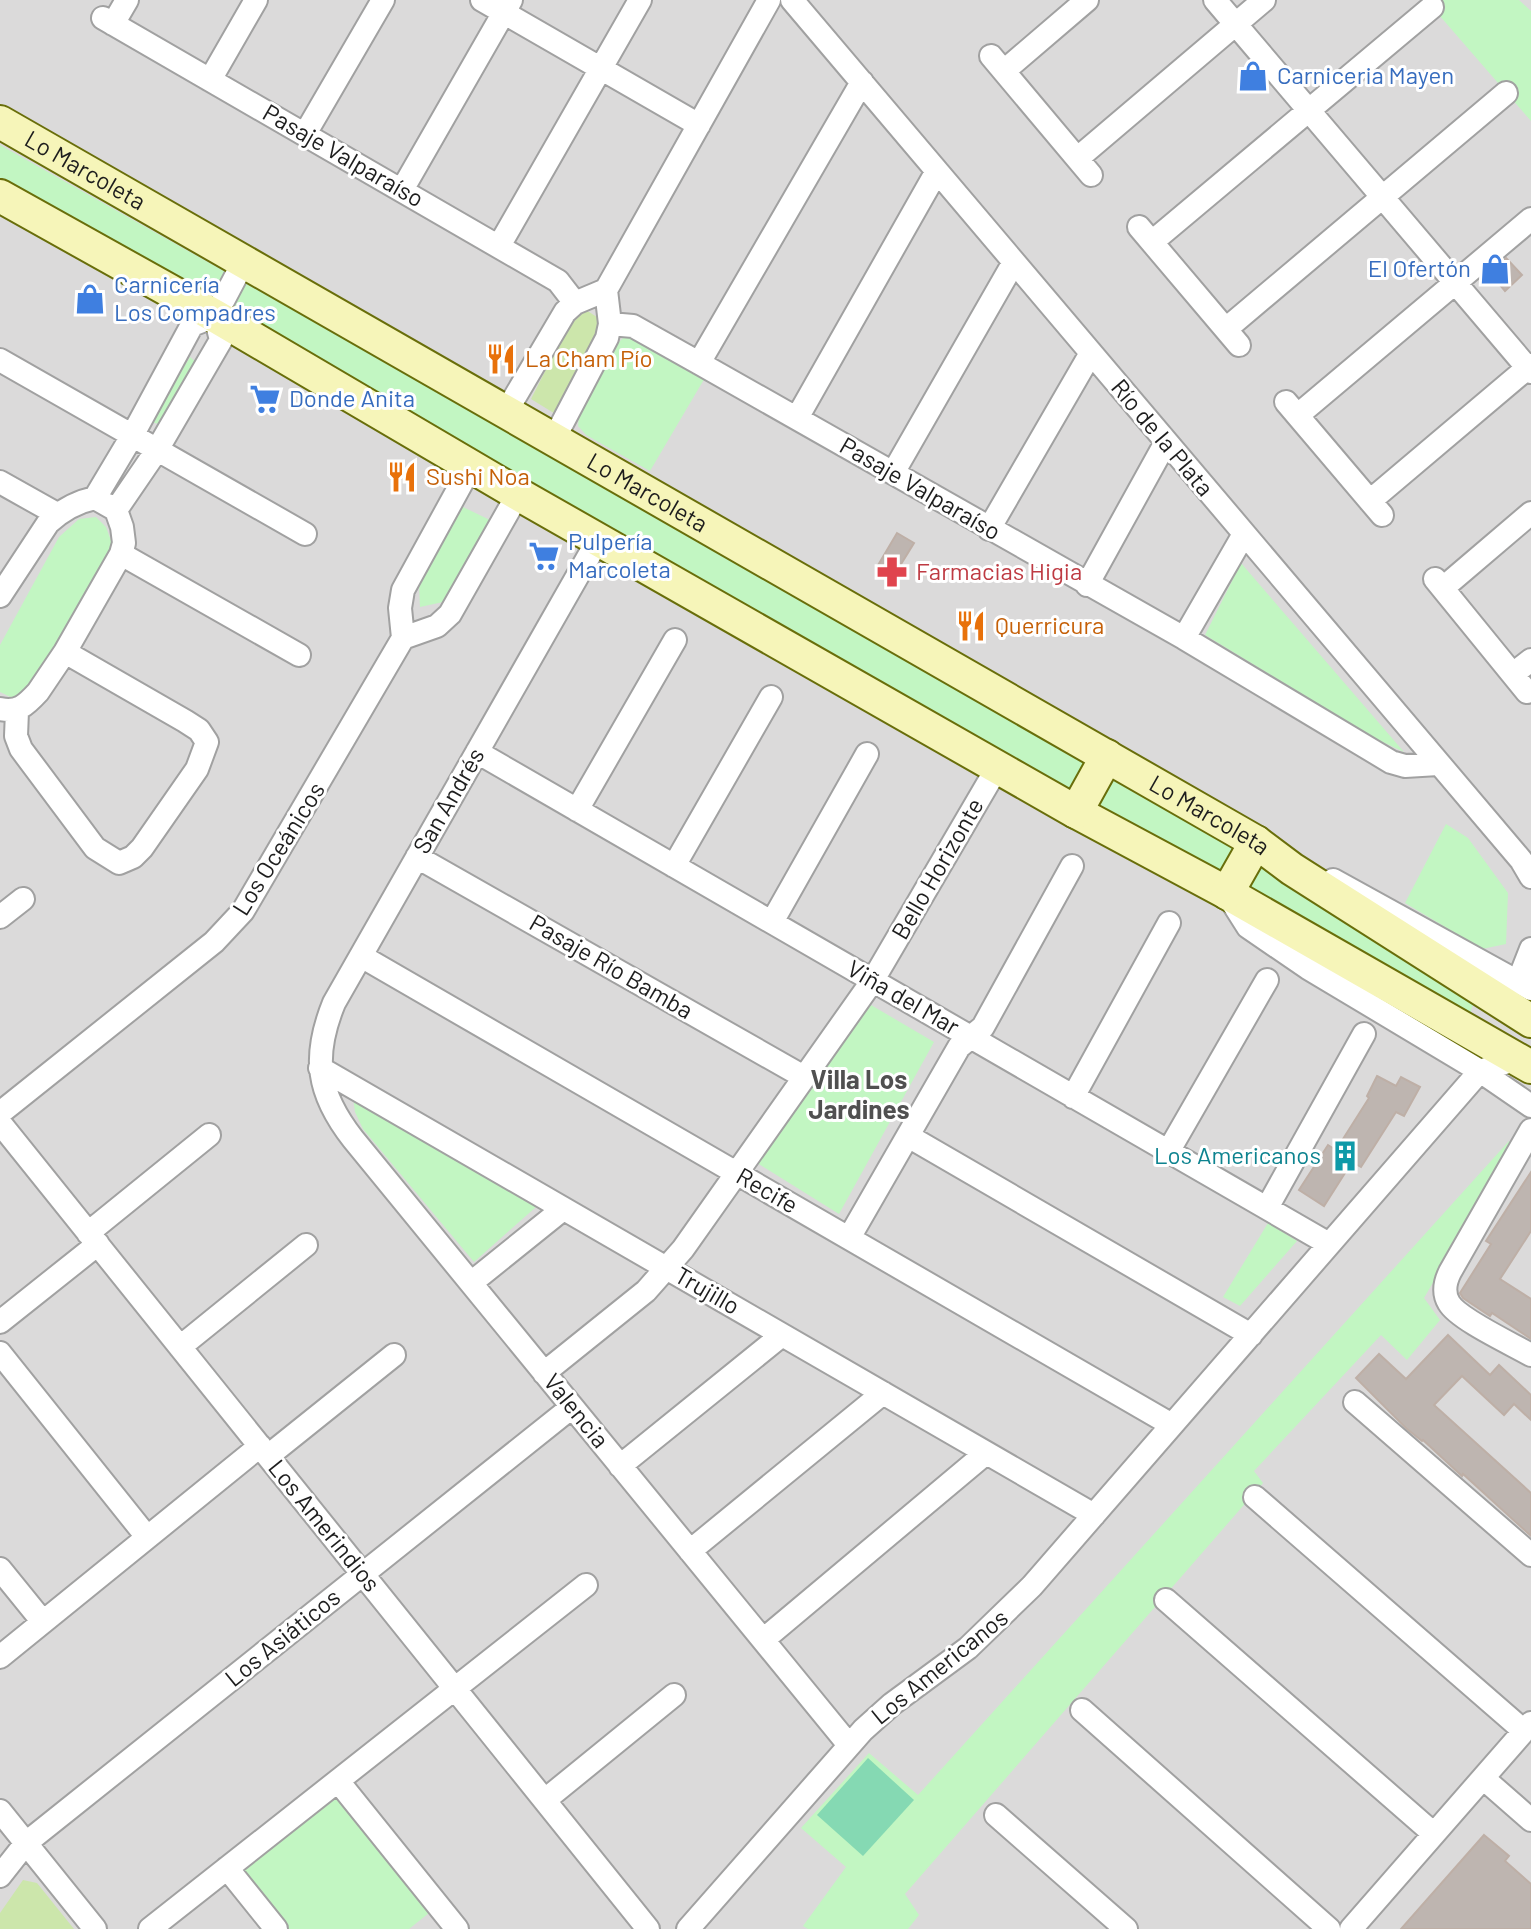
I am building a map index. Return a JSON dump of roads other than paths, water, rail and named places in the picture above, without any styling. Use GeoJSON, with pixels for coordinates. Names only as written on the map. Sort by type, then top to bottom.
{"type":"FeatureCollection","features":[{"type":"Feature","properties":{"kind":"main road","name":"Lo Marcoleta"},"geometry":{"type":"LineString","coordinates":[[0,122],[1256,842],[1292,869],[1531,1021]]}},
{"type":"Feature","properties":{"kind":"main road"},"geometry":{"type":"LineString","coordinates":[[0,196],[215,316],[518,494],[997,768],[1227,893],[1524,1063]]}},
{"type":"Feature","properties":{"kind":"main road"},"geometry":{"type":"LineString","coordinates":[[1076,812],[1107,756]]}},
{"type":"Feature","properties":{"kind":"main road"},"geometry":{"type":"LineString","coordinates":[[1227,893],[1256,842]]}},
{"type":"Feature","properties":{"kind":"street","name":"Pasaje Valparaíso"},"geometry":{"type":"LineString","coordinates":[[127,0],[108,21],[558,281],[575,303]]}},
{"type":"Feature","properties":{"kind":"street"},"geometry":{"type":"LineString","coordinates":[[210,80],[256,0]]}},
{"type":"Feature","properties":{"kind":"street"},"geometry":{"type":"LineString","coordinates":[[305,134],[383,0]]}},
{"type":"Feature","properties":{"kind":"street"},"geometry":{"type":"LineString","coordinates":[[482,0],[508,6],[601,68],[699,125]]}},
{"type":"Feature","properties":{"kind":"street"},"geometry":{"type":"LineString","coordinates":[[499,246],[640,0]]}},
{"type":"Feature","properties":{"kind":"street"},"geometry":{"type":"LineString","coordinates":[[554,439],[600,355],[610,324],[606,290],[769,0]]}},
{"type":"Feature","properties":{"kind":"street","name":"Río de la Plata"},"geometry":{"type":"LineString","coordinates":[[792,0],[1521,860],[1531,877]]}},
{"type":"Feature","properties":{"kind":"street"},"geometry":{"type":"LineString","coordinates":[[1087,0],[997,64],[1084,166],[1264,0]]}},
{"type":"Feature","properties":{"kind":"street"},"geometry":{"type":"LineString","coordinates":[[1215,0],[1457,284],[1530,368],[1376,508],[1292,409],[1457,284],[1531,219]]}},
{"type":"Feature","properties":{"kind":"street"},"geometry":{"type":"LineString","coordinates":[[402,190],[508,6]]}},
{"type":"Feature","properties":{"kind":"street"},"geometry":{"type":"LineString","coordinates":[[1432,7],[1309,110],[1146,234],[1232,337],[1383,197],[1506,93]]}},
{"type":"Feature","properties":{"kind":"street"},"geometry":{"type":"LineString","coordinates":[[699,363],[862,82]]}},
{"type":"Feature","properties":{"kind":"street"},"geometry":{"type":"LineString","coordinates":[[797,418],[937,171]]}},
{"type":"Feature","properties":{"kind":"street"},"geometry":{"type":"LineString","coordinates":[[95,498],[192,325],[215,316],[244,261]]}},
{"type":"Feature","properties":{"kind":"street"},"geometry":{"type":"LineString","coordinates":[[893,473],[1014,262]]}},
{"type":"Feature","properties":{"kind":"street"},"geometry":{"type":"LineString","coordinates":[[506,412],[556,324],[575,303],[606,290]]}},
{"type":"Feature","properties":{"kind":"street"},"geometry":{"type":"LineString","coordinates":[[116,510],[157,450],[221,340],[215,316]]}},
{"type":"Feature","properties":{"kind":"street","name":"Pasaje Valparaíso"},"geometry":{"type":"LineString","coordinates":[[610,324],[633,326],[699,363],[1184,638],[1391,762],[1405,766],[1438,764]]}},
{"type":"Feature","properties":{"kind":"street"},"geometry":{"type":"LineString","coordinates":[[989,529],[1091,353]]}},
{"type":"Feature","properties":{"kind":"street"},"geometry":{"type":"LineString","coordinates":[[0,360],[305,534]]}},
{"type":"Feature","properties":{"kind":"street"},"geometry":{"type":"LineString","coordinates":[[1087,585],[1166,442]]}},
{"type":"Feature","properties":{"kind":"street"},"geometry":{"type":"LineString","coordinates":[[471,466],[403,590],[400,608],[403,638],[437,626],[450,614],[518,494]]}},
{"type":"Feature","properties":{"kind":"street"},"geometry":{"type":"LineString","coordinates":[[0,482],[57,514]]}},
{"type":"Feature","properties":{"kind":"street"},"geometry":{"type":"LineString","coordinates":[[0,596],[57,514],[77,502],[95,498],[116,510],[124,543],[121,554],[65,652],[38,692],[8,710],[21,749],[95,848],[119,863],[133,857],[142,848],[197,769],[207,742],[199,730],[185,721],[65,652]]}},
{"type":"Feature","properties":{"kind":"street"},"geometry":{"type":"LineString","coordinates":[[1531,513],[1439,583],[1520,683],[1531,660]]}},
{"type":"Feature","properties":{"kind":"street"},"geometry":{"type":"LineString","coordinates":[[1184,638],[1244,534]]}},
{"type":"Feature","properties":{"kind":"street","name":"San Andrés"},"geometry":{"type":"LineString","coordinates":[[320,1068],[327,1022],[361,956],[598,540]]}},
{"type":"Feature","properties":{"kind":"street"},"geometry":{"type":"LineString","coordinates":[[121,554],[299,655]]}},
{"type":"Feature","properties":{"kind":"street","name":"Los Oceánicos"},"geometry":{"type":"LineString","coordinates":[[0,1113],[214,942],[243,911],[403,638]]}},
{"type":"Feature","properties":{"kind":"street"},"geometry":{"type":"LineString","coordinates":[[577,810],[675,640]]}},
{"type":"Feature","properties":{"kind":"street"},"geometry":{"type":"LineString","coordinates":[[674,866],[771,697]]}},
{"type":"Feature","properties":{"kind":"street","name":"Viña del Mar"},"geometry":{"type":"LineString","coordinates":[[477,752],[1329,1244]]}},
{"type":"Feature","properties":{"kind":"street"},"geometry":{"type":"LineString","coordinates":[[772,922],[867,754]]}},
{"type":"Feature","properties":{"kind":"street","name":"Bello Horizonte"},"geometry":{"type":"LineString","coordinates":[[544,1373],[646,1291],[667,1269],[873,980],[997,768]]}},
{"type":"Feature","properties":{"kind":"street","name":"Pasaje Río Bamba"},"geometry":{"type":"LineString","coordinates":[[417,857],[804,1077]]}},
{"type":"Feature","properties":{"kind":"street"},"geometry":{"type":"LineString","coordinates":[[849,1238],[959,1047],[983,1027],[1072,866]]}},
{"type":"Feature","properties":{"kind":"street","name":"Lo Marcoleta"},"geometry":{"type":"LineString","coordinates":[[1292,869],[1344,885],[1524,986]]}},
{"type":"Feature","properties":{"kind":"street"},"geometry":{"type":"LineString","coordinates":[[1227,893],[1248,927],[1308,968],[1480,1071],[1531,1106]]}},
{"type":"Feature","properties":{"kind":"street"},"geometry":{"type":"LineString","coordinates":[[0,917],[23,899]]}},
{"type":"Feature","properties":{"kind":"street"},"geometry":{"type":"LineString","coordinates":[[1073,1097],[1169,923]]}},
{"type":"Feature","properties":{"kind":"street"},"geometry":{"type":"LineString","coordinates":[[1524,986],[1531,949]]}},
{"type":"Feature","properties":{"kind":"street","name":"Recife"},"geometry":{"type":"LineString","coordinates":[[361,956],[1172,1425]]}},
{"type":"Feature","properties":{"kind":"street"},"geometry":{"type":"LineString","coordinates":[[1168,1152],[1267,980]]}},
{"type":"Feature","properties":{"kind":"street"},"geometry":{"type":"LineString","coordinates":[[1267,1208],[1364,1034]]}},
{"type":"Feature","properties":{"kind":"street"},"geometry":{"type":"LineString","coordinates":[[1480,1071],[1524,1063]]}},
{"type":"Feature","properties":{"kind":"street","name":"Trujillo"},"geometry":{"type":"LineString","coordinates":[[320,1068],[1094,1515]]}},
{"type":"Feature","properties":{"kind":"street","name":"Valencia"},"geometry":{"type":"LineString","coordinates":[[320,1068],[324,1089],[341,1124],[849,1745]]}},
{"type":"Feature","properties":{"kind":"street","name":"Los Americanos"},"geometry":{"type":"LineString","coordinates":[[688,1929],[849,1745],[885,1710],[992,1627],[1032,1586],[1480,1071]]}},
{"type":"Feature","properties":{"kind":"street","name":"Los Amerindios"},"geometry":{"type":"LineString","coordinates":[[0,1123],[648,1929]]}},
{"type":"Feature","properties":{"kind":"street"},"geometry":{"type":"LineString","coordinates":[[1531,1130],[1446,1280],[1449,1305],[1531,1355]]}},
{"type":"Feature","properties":{"kind":"street"},"geometry":{"type":"LineString","coordinates":[[0,1322],[209,1135]]}},
{"type":"Feature","properties":{"kind":"street"},"geometry":{"type":"LineString","coordinates":[[908,1136],[1251,1335]]}},
{"type":"Feature","properties":{"kind":"street"},"geometry":{"type":"LineString","coordinates":[[471,1283],[563,1209]]}},
{"type":"Feature","properties":{"kind":"street"},"geometry":{"type":"LineString","coordinates":[[180,1347],[306,1245]]}},
{"type":"Feature","properties":{"kind":"street"},"geometry":{"type":"LineString","coordinates":[[620,1466],[782,1335]]}},
{"type":"Feature","properties":{"kind":"street"},"geometry":{"type":"LineString","coordinates":[[0,1353],[147,1537]]}},
{"type":"Feature","properties":{"kind":"street"},"geometry":{"type":"LineString","coordinates":[[0,1657],[147,1537],[394,1355]]}},
{"type":"Feature","properties":{"kind":"street"},"geometry":{"type":"LineString","coordinates":[[690,1551],[883,1393]]}},
{"type":"Feature","properties":{"kind":"street"},"geometry":{"type":"LineString","coordinates":[[1355,1402],[1531,1555]]}},
{"type":"Feature","properties":{"kind":"street","name":"Los Asiáticos"},"geometry":{"type":"LineString","coordinates":[[0,1876],[26,1843],[572,1407]]}},
{"type":"Feature","properties":{"kind":"street"},"geometry":{"type":"LineString","coordinates":[[763,1640],[986,1453]]}},
{"type":"Feature","properties":{"kind":"street"},"geometry":{"type":"LineString","coordinates":[[1255,1497],[1528,1727],[1351,1929]]}},
{"type":"Feature","properties":{"kind":"street"},"geometry":{"type":"LineString","coordinates":[[0,1569],[43,1622]]}},
{"type":"Feature","properties":{"kind":"street"},"geometry":{"type":"LineString","coordinates":[[150,1929],[586,1585]]}},
{"type":"Feature","properties":{"kind":"street"},"geometry":{"type":"LineString","coordinates":[[1166,1600],[1434,1834]]}},
{"type":"Feature","properties":{"kind":"street"},"geometry":{"type":"LineString","coordinates":[[545,1800],[674,1695]]}},
{"type":"Feature","properties":{"kind":"street"},"geometry":{"type":"LineString","coordinates":[[1082,1710],[1329,1929]]}},
{"type":"Feature","properties":{"kind":"street"},"geometry":{"type":"LineString","coordinates":[[1483,1778],[1531,1820]]}},
{"type":"Feature","properties":{"kind":"street"},"geometry":{"type":"LineString","coordinates":[[338,1781],[450,1927]]}},
{"type":"Feature","properties":{"kind":"street"},"geometry":{"type":"LineString","coordinates":[[0,1811],[95,1929]]}},
{"type":"Feature","properties":{"kind":"street"},"geometry":{"type":"LineString","coordinates":[[996,1815],[1126,1929]]}},
{"type":"Feature","properties":{"kind":"street"},"geometry":{"type":"LineString","coordinates":[[227,1868],[276,1929]]}},
{"type":"Feature","properties":{"kind":"place","name":"Carniceria Mayen"},"geometry":{"type":"Point","coordinates":[1253,76]}},
{"type":"Feature","properties":{"kind":"place","name":"El Ofertón"},"geometry":{"type":"Point","coordinates":[1495,269]}},
{"type":"Feature","properties":{"kind":"place","name":"Carnicería Los Compadres"},"geometry":{"type":"Point","coordinates":[90,299]}},
{"type":"Feature","properties":{"kind":"place","name":"La Cham Pío"},"geometry":{"type":"Point","coordinates":[501,359]}},
{"type":"Feature","properties":{"kind":"place","name":"Donde Anita"},"geometry":{"type":"Point","coordinates":[265,399]}},
{"type":"Feature","properties":{"kind":"place","name":"Sushi Noa"},"geometry":{"type":"Point","coordinates":[402,477]}},
{"type":"Feature","properties":{"kind":"place","name":"Pulpería Marcoleta"},"geometry":{"type":"Point","coordinates":[544,556]}},
{"type":"Feature","properties":{"kind":"place","name":"Farmacias Higia"},"geometry":{"type":"Point","coordinates":[892,572]}},
{"type":"Feature","properties":{"kind":"place","name":"Querricura"},"geometry":{"type":"Point","coordinates":[971,626]}},
{"type":"Feature","properties":{"kind":"place","name":"Los Americanos"},"geometry":{"type":"Point","coordinates":[1345,1156]}},
{"type":"Feature","properties":{"kind":"district","name":"Villa Los Jardines"},"geometry":{"type":"Point","coordinates":[859,1095]}}]}
